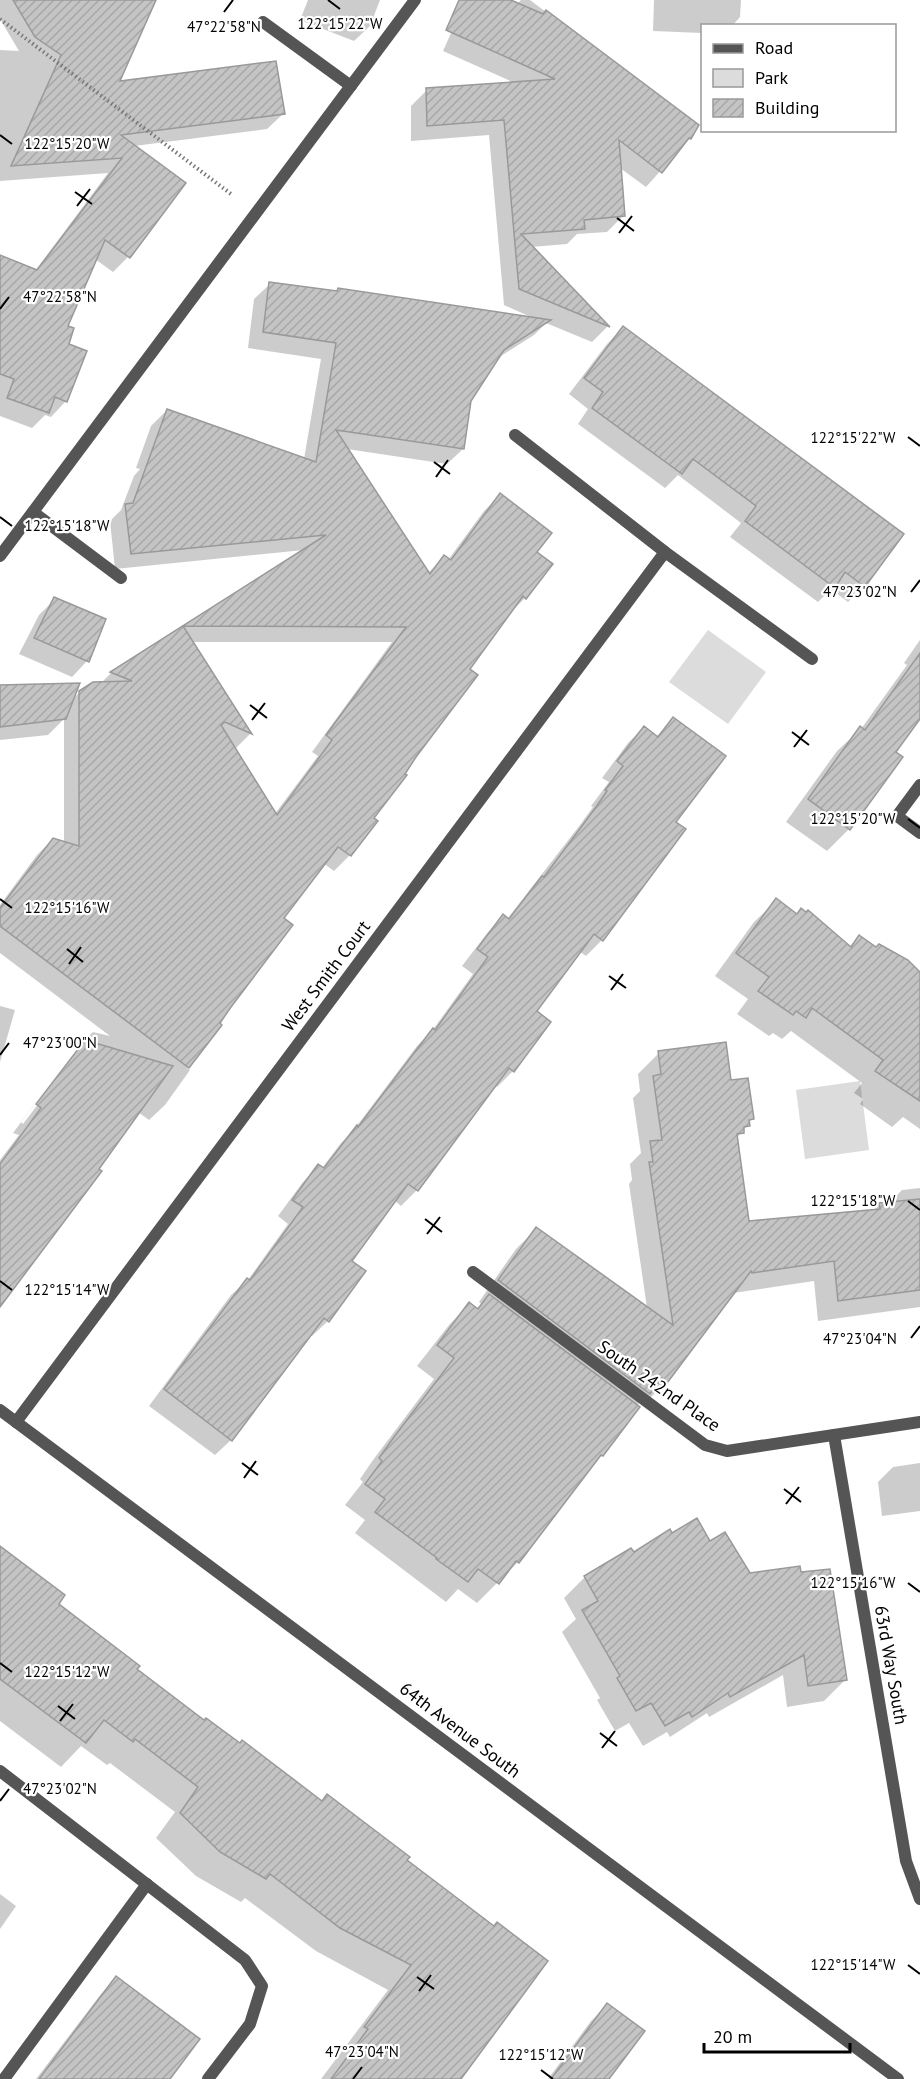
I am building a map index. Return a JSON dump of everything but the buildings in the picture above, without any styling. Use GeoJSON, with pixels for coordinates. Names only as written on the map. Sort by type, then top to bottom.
{"type":"FeatureCollection","features":[{"type":"Feature","properties":{"kind":"street"},"geometry":{"type":"LineString","coordinates":[[0,556],[415,0]]}},
{"type":"Feature","properties":{"kind":"street"},"geometry":{"type":"LineString","coordinates":[[263,22],[351,86]]}},
{"type":"Feature","properties":{"kind":"street"},"geometry":{"type":"LineString","coordinates":[[515,435],[665,552],[812,659]]}},
{"type":"Feature","properties":{"kind":"street"},"geometry":{"type":"LineString","coordinates":[[33,512],[122,578]]}},
{"type":"Feature","properties":{"kind":"street","name":"West Smith Court"},"geometry":{"type":"LineString","coordinates":[[16,1422],[665,552]]}},
{"type":"Feature","properties":{"kind":"street"},"geometry":{"type":"LineString","coordinates":[[920,784],[897,816],[920,833]]}},
{"type":"Feature","properties":{"kind":"street","name":"South 242nd Place"},"geometry":{"type":"LineString","coordinates":[[473,1272],[705,1445],[727,1451],[920,1422]]}},
{"type":"Feature","properties":{"kind":"street","name":"64th Avenue South"},"geometry":{"type":"LineString","coordinates":[[0,1410],[898,2079]]}},
{"type":"Feature","properties":{"kind":"street","name":"63rd Way South"},"geometry":{"type":"LineString","coordinates":[[834,1435],[906,1861],[920,1899]]}},
{"type":"Feature","properties":{"kind":"street"},"geometry":{"type":"LineString","coordinates":[[0,1771],[245,1959],[262,1986],[250,2024],[208,2079]]}},
{"type":"Feature","properties":{"kind":"street"},"geometry":{"type":"LineString","coordinates":[[4,2079],[147,1884]]}},
{"type":"Feature","properties":{"kind":"path"},"geometry":{"type":"LineString","coordinates":[[0,19],[256,213]]}},
{"type":"Feature","properties":{"kind":"green space"},"geometry":{"type":"Polygon","coordinates":[[[708,630],[766,672],[728,724],[669,682],[708,630]]]}},
{"type":"Feature","properties":{"kind":"green space"},"geometry":{"type":"Polygon","coordinates":[[[860,1081],[869,1150],[805,1159],[796,1090],[860,1081]]]}}]}
